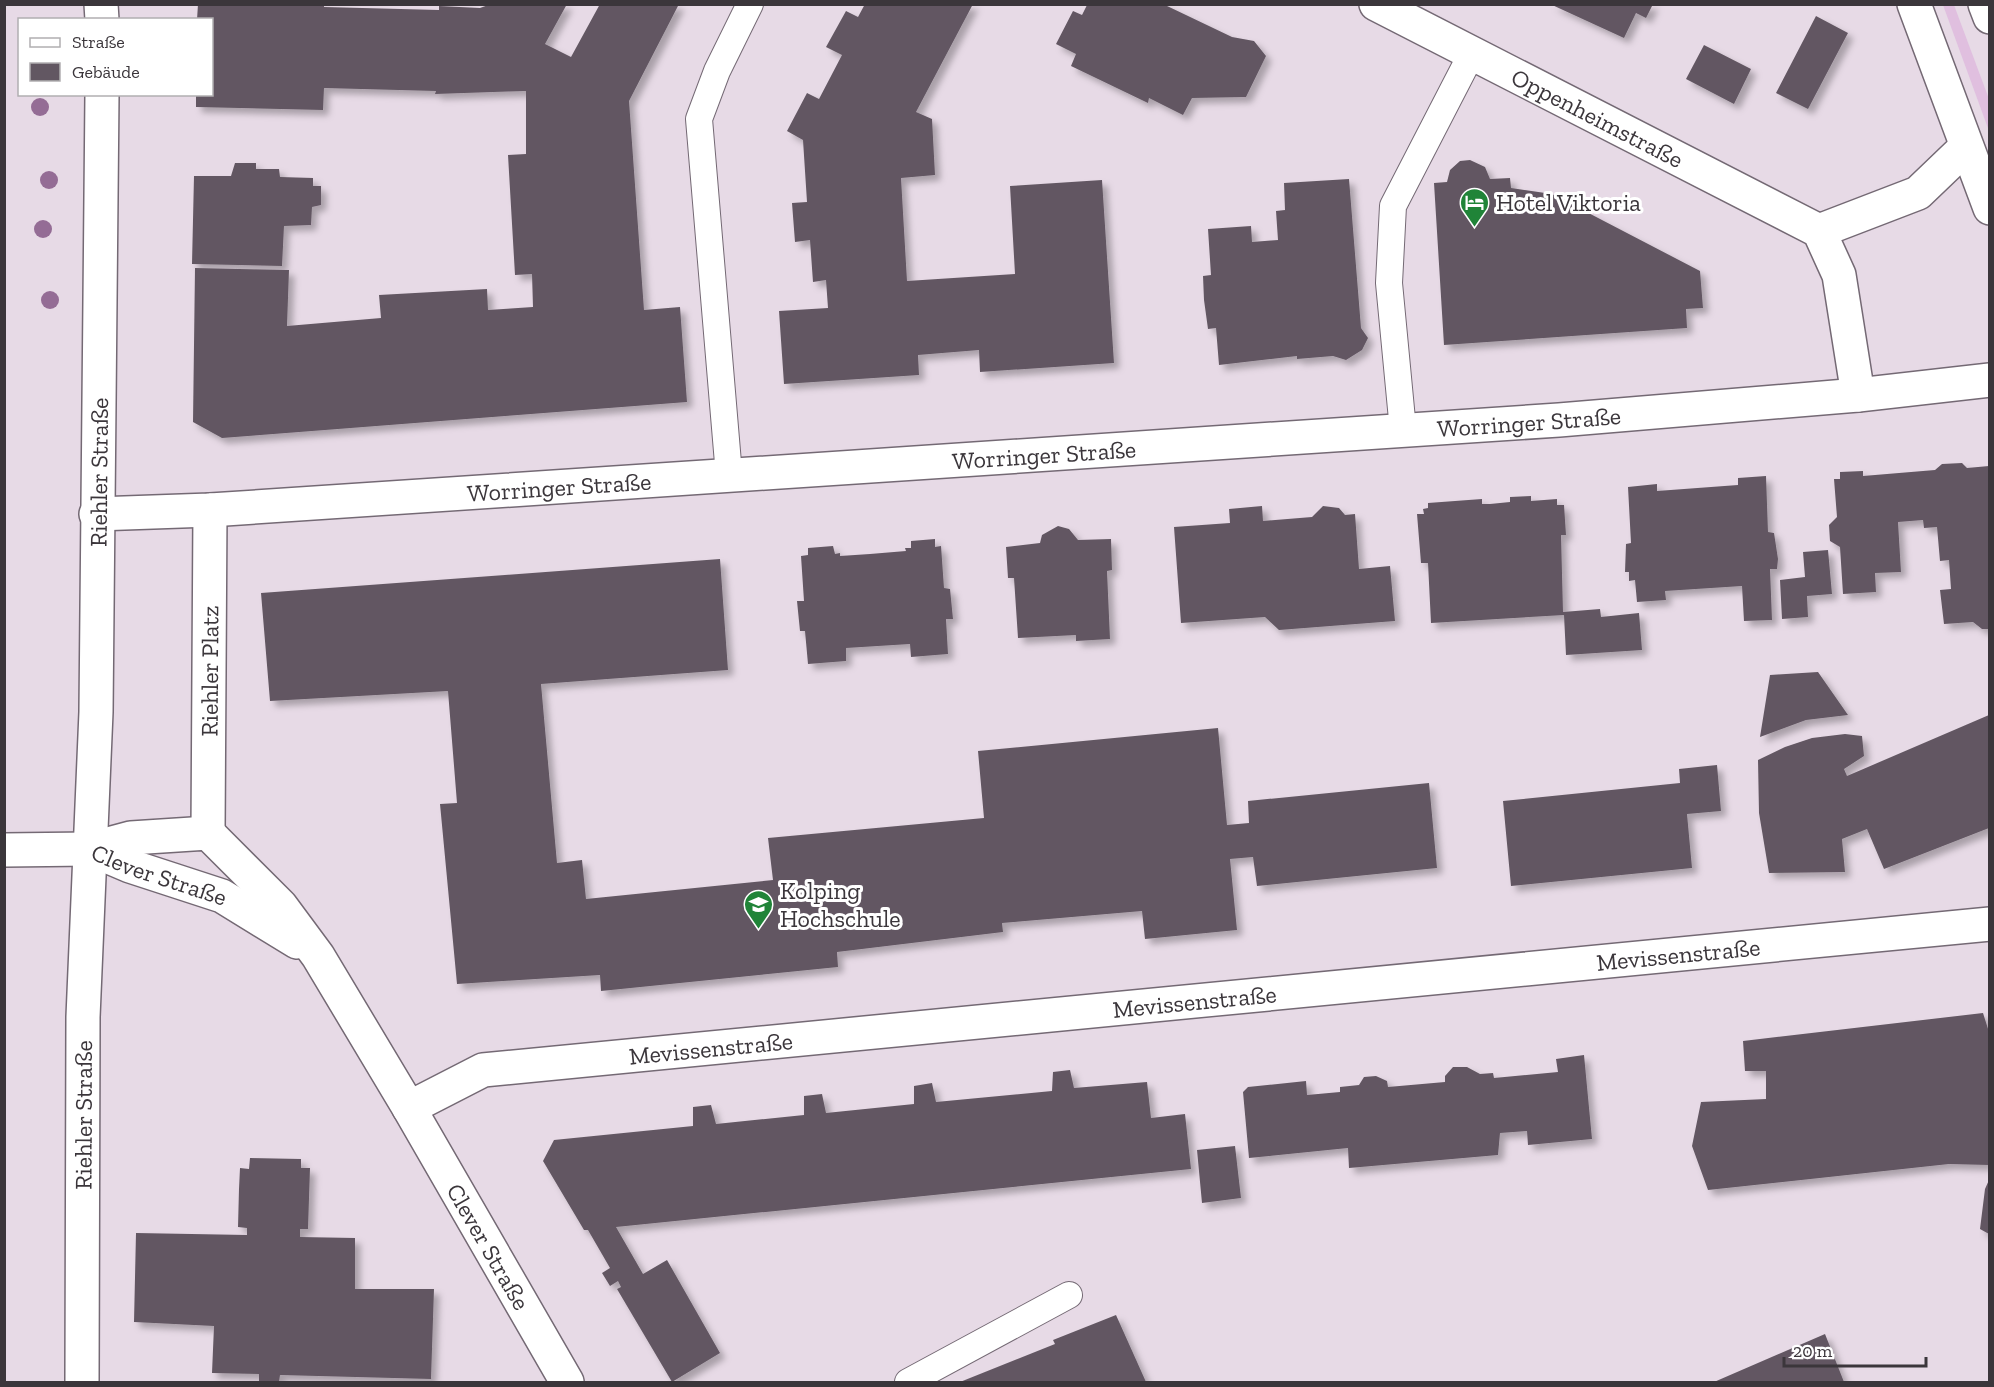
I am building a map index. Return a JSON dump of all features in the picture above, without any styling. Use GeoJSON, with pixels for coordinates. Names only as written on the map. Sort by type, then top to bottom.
{"type":"FeatureCollection","features":[{"type":"Feature","properties":{"kind":"street","name":"Oppenheimstraße"},"geometry":{"type":"LineString","coordinates":[[1376,4],[1819,231]]}},
{"type":"Feature","properties":{"kind":"street"},"geometry":{"type":"LineString","coordinates":[[1914,4],[1989,208]]}},
{"type":"Feature","properties":{"kind":"street"},"geometry":{"type":"LineString","coordinates":[[1985,4],[1989,17]]}},
{"type":"Feature","properties":{"kind":"street","name":"Riehler Straße"},"geometry":{"type":"LineString","coordinates":[[81,1383],[83,1017],[96,712],[96,514],[102,96]]}},
{"type":"Feature","properties":{"kind":"street"},"geometry":{"type":"LineString","coordinates":[[1858,395],[1839,274],[1819,231],[1918,193],[1966,147]]}},
{"type":"Feature","properties":{"kind":"street","name":"Worringer Straße"},"geometry":{"type":"LineString","coordinates":[[96,514],[210,510],[1560,420],[1858,395],[1989,380]]}},
{"type":"Feature","properties":{"kind":"street","name":"Riehler Platz"},"geometry":{"type":"LineString","coordinates":[[208,833],[210,510]]}},
{"type":"Feature","properties":{"kind":"street","name":"Clever Straße"},"geometry":{"type":"LineString","coordinates":[[90,849],[131,838],[208,833],[282,906],[318,956],[409,1108],[567,1383]]}},
{"type":"Feature","properties":{"kind":"street"},"geometry":{"type":"LineString","coordinates":[[4,850],[90,849]]}},
{"type":"Feature","properties":{"kind":"street","name":"Clever Straße"},"geometry":{"type":"LineString","coordinates":[[90,849],[130,866],[222,896],[266,921],[318,956]]}},
{"type":"Feature","properties":{"kind":"street","name":"Mevissenstraße"},"geometry":{"type":"LineString","coordinates":[[409,1108],[483,1070],[1989,924]]}},
{"type":"Feature","properties":{"kind":"lane"},"geometry":{"type":"LineString","coordinates":[[729,475],[699,119],[717,71],[750,4]]}},
{"type":"Feature","properties":{"kind":"lane"},"geometry":{"type":"LineString","coordinates":[[1403,430],[1389,283],[1393,206],[1472,53]]}},
{"type":"Feature","properties":{"kind":"lane"},"geometry":{"type":"LineString","coordinates":[[908,1383],[1069,1295]]}},
{"type":"Feature","properties":{"kind":"shaded area"},"geometry":{"type":"Polygon","coordinates":[[[1943,5],[1954,5],[1989,99],[1989,131],[1943,5]]]}},
{"type":"Feature","properties":{"kind":"building"},"geometry":{"type":"Polygon","coordinates":[[[198,4],[324,4],[324,7],[439,10],[439,6],[480,8],[491,4],[567,4],[545,44],[571,57],[600,4],[679,4],[629,101],[644,310],[680,307],[687,402],[222,438],[193,422],[195,268],[289,270],[287,326],[381,318],[379,295],[487,289],[488,310],[533,307],[532,274],[515,275],[508,155],[526,154],[526,91],[435,94],[436,91],[324,88],[323,110],[196,107],[196,96],[213,96],[213,18],[197,18],[198,4]]]}},
{"type":"Feature","properties":{"kind":"building"},"geometry":{"type":"Polygon","coordinates":[[[865,4],[973,4],[916,112],[932,119],[935,175],[901,178],[907,281],[1015,274],[1010,186],[1102,180],[1114,363],[980,372],[979,350],[918,355],[919,375],[784,384],[779,311],[828,308],[826,280],[813,282],[810,240],[795,242],[792,203],[807,202],[803,140],[787,131],[807,93],[819,99],[842,55],[826,47],[846,11],[858,17],[865,4]]]}},
{"type":"Feature","properties":{"kind":"building"},"geometry":{"type":"Polygon","coordinates":[[[1550,4],[1653,4],[1646,18],[1636,13],[1624,38],[1550,4]]]}},
{"type":"Feature","properties":{"kind":"building"},"geometry":{"type":"Polygon","coordinates":[[[1087,5],[1165,5],[1232,37],[1254,41],[1266,56],[1246,97],[1192,98],[1183,115],[1149,98],[1148,103],[1071,66],[1076,54],[1056,44],[1073,11],[1082,15],[1087,5]]]}},
{"type":"Feature","properties":{"kind":"building"},"geometry":{"type":"Polygon","coordinates":[[[1816,16],[1848,33],[1808,109],[1776,93],[1816,16]]]}},
{"type":"Feature","properties":{"kind":"building"},"geometry":{"type":"Polygon","coordinates":[[[1704,45],[1751,69],[1734,104],[1686,79],[1704,45]]]}},
{"type":"Feature","properties":{"kind":"building"},"geometry":{"type":"Polygon","coordinates":[[[1470,160],[1485,167],[1490,179],[1510,178],[1511,188],[1552,194],[1700,271],[1703,308],[1686,309],[1687,328],[1444,345],[1434,183],[1447,182],[1450,170],[1460,161],[1470,160]]]}},
{"type":"Feature","properties":{"kind":"building"},"geometry":{"type":"Polygon","coordinates":[[[235,163],[256,163],[256,169],[279,169],[280,177],[313,178],[313,186],[321,186],[321,205],[312,207],[311,225],[284,226],[282,266],[192,264],[194,176],[231,176],[235,163]]]}},
{"type":"Feature","properties":{"kind":"building"},"geometry":{"type":"Polygon","coordinates":[[[1349,179],[1361,328],[1368,338],[1362,350],[1346,360],[1333,356],[1297,359],[1297,356],[1219,365],[1216,328],[1208,329],[1204,300],[1203,276],[1211,275],[1208,229],[1251,226],[1252,242],[1278,240],[1276,211],[1285,210],[1284,183],[1349,179]]]}},
{"type":"Feature","properties":{"kind":"building"},"geometry":{"type":"Polygon","coordinates":[[[1962,463],[1967,468],[1989,466],[1989,629],[1982,629],[1973,622],[1944,624],[1940,590],[1951,589],[1949,560],[1940,561],[1937,527],[1924,528],[1923,520],[1898,522],[1901,572],[1875,573],[1876,592],[1843,594],[1840,547],[1830,541],[1829,525],[1837,517],[1834,479],[1840,479],[1840,472],[1863,471],[1863,476],[1935,470],[1942,464],[1962,463]]]}},
{"type":"Feature","properties":{"kind":"building"},"geometry":{"type":"Polygon","coordinates":[[[1766,476],[1768,532],[1774,533],[1778,559],[1777,569],[1770,569],[1772,620],[1744,621],[1742,586],[1665,591],[1666,600],[1637,602],[1635,580],[1629,581],[1629,572],[1625,572],[1626,544],[1631,543],[1628,487],[1657,484],[1657,491],[1738,485],[1738,478],[1766,476]]]}},
{"type":"Feature","properties":{"kind":"building"},"geometry":{"type":"Polygon","coordinates":[[[1531,496],[1531,501],[1557,499],[1557,505],[1564,505],[1566,535],[1561,535],[1563,612],[1600,609],[1601,617],[1639,613],[1642,650],[1566,655],[1564,615],[1431,623],[1428,563],[1421,563],[1417,514],[1424,514],[1423,509],[1428,508],[1428,503],[1482,499],[1482,504],[1490,504],[1510,502],[1510,497],[1531,496]]]}},
{"type":"Feature","properties":{"kind":"building"},"geometry":{"type":"Polygon","coordinates":[[[1262,506],[1263,521],[1312,517],[1323,506],[1339,508],[1345,515],[1355,514],[1359,569],[1390,566],[1395,621],[1279,630],[1265,617],[1181,623],[1174,527],[1230,523],[1229,509],[1262,506]]]}},
{"type":"Feature","properties":{"kind":"building"},"geometry":{"type":"Polygon","coordinates":[[[1058,526],[1069,529],[1078,540],[1111,539],[1112,570],[1107,571],[1110,639],[1076,641],[1076,635],[1018,638],[1014,578],[1008,578],[1006,547],[1040,543],[1042,535],[1058,526]]]}},
{"type":"Feature","properties":{"kind":"building"},"geometry":{"type":"Polygon","coordinates":[[[935,539],[935,547],[941,546],[944,588],[950,589],[953,619],[946,619],[948,654],[911,657],[910,644],[846,648],[846,661],[808,664],[805,631],[800,631],[797,601],[804,601],[801,556],[808,555],[808,548],[833,546],[835,554],[840,553],[840,556],[870,554],[906,551],[905,548],[911,548],[911,541],[935,539]]]}},
{"type":"Feature","properties":{"kind":"building"},"geometry":{"type":"Polygon","coordinates":[[[1828,550],[1832,594],[1807,596],[1808,617],[1782,619],[1780,580],[1805,577],[1803,552],[1828,550]]]}},
{"type":"Feature","properties":{"kind":"building"},"geometry":{"type":"Polygon","coordinates":[[[720,559],[728,670],[541,684],[557,863],[582,860],[586,899],[773,880],[768,838],[984,818],[978,751],[1218,728],[1227,825],[1249,823],[1248,801],[1429,783],[1437,868],[1257,886],[1253,857],[1230,859],[1237,930],[1145,939],[1142,911],[1002,923],[1003,932],[837,952],[838,967],[601,991],[600,975],[457,984],[440,804],[457,803],[448,691],[270,701],[261,593],[720,559]]]}},
{"type":"Feature","properties":{"kind":"building"},"geometry":{"type":"Polygon","coordinates":[[[1818,672],[1848,715],[1806,720],[1760,737],[1770,675],[1818,672]]]}},
{"type":"Feature","properties":{"kind":"building"},"geometry":{"type":"Polygon","coordinates":[[[1989,715],[1989,828],[1884,869],[1867,829],[1842,839],[1845,872],[1769,873],[1759,813],[1758,760],[1785,747],[1812,738],[1845,734],[1862,736],[1864,756],[1844,769],[1847,776],[1989,715]]]}},
{"type":"Feature","properties":{"kind":"building"},"geometry":{"type":"Polygon","coordinates":[[[1717,765],[1721,811],[1687,814],[1692,868],[1511,886],[1503,801],[1680,783],[1679,769],[1717,765]]]}},
{"type":"Feature","properties":{"kind":"building"},"geometry":{"type":"Polygon","coordinates":[[[1983,1013],[1989,1032],[1989,1165],[1949,1164],[1708,1190],[1692,1146],[1701,1102],[1766,1099],[1766,1071],[1745,1071],[1743,1041],[1983,1013]]]}},
{"type":"Feature","properties":{"kind":"building"},"geometry":{"type":"Polygon","coordinates":[[[1584,1055],[1592,1139],[1528,1145],[1527,1131],[1500,1133],[1498,1155],[1349,1168],[1348,1148],[1249,1158],[1243,1092],[1248,1087],[1306,1081],[1307,1095],[1340,1092],[1340,1087],[1359,1085],[1364,1077],[1376,1076],[1387,1081],[1388,1087],[1445,1082],[1445,1076],[1453,1067],[1467,1067],[1480,1074],[1493,1073],[1494,1078],[1558,1072],[1556,1059],[1584,1055]]]}},
{"type":"Feature","properties":{"kind":"building"},"geometry":{"type":"Polygon","coordinates":[[[1070,1070],[1074,1088],[1147,1082],[1151,1118],[1185,1114],[1191,1169],[616,1227],[643,1274],[667,1260],[720,1353],[672,1382],[617,1289],[621,1287],[618,1281],[610,1286],[602,1273],[610,1268],[588,1230],[584,1230],[543,1161],[554,1140],[693,1126],[693,1107],[711,1105],[716,1124],[804,1115],[804,1096],[822,1094],[826,1113],[914,1104],[914,1086],[932,1083],[936,1102],[1052,1091],[1053,1072],[1070,1070]]]}},
{"type":"Feature","properties":{"kind":"building"},"geometry":{"type":"Polygon","coordinates":[[[1235,1146],[1241,1198],[1202,1203],[1197,1150],[1235,1146]]]}},
{"type":"Feature","properties":{"kind":"building"},"geometry":{"type":"Polygon","coordinates":[[[250,1158],[301,1159],[301,1168],[310,1168],[308,1229],[300,1229],[300,1237],[355,1238],[355,1289],[434,1289],[431,1379],[280,1375],[279,1382],[259,1382],[259,1374],[212,1373],[214,1326],[134,1322],[136,1233],[247,1235],[247,1228],[238,1227],[239,1189],[240,1168],[249,1169],[250,1158]]]}},
{"type":"Feature","properties":{"kind":"building"},"geometry":{"type":"Polygon","coordinates":[[[1989,1180],[1989,1234],[1980,1229],[1985,1189],[1989,1180]]]}},
{"type":"Feature","properties":{"kind":"building"},"geometry":{"type":"Polygon","coordinates":[[[1116,1315],[1146,1382],[960,1382],[1055,1344],[1053,1340],[1116,1315]]]}},
{"type":"Feature","properties":{"kind":"building"},"geometry":{"type":"Polygon","coordinates":[[[1825,1334],[1844,1382],[1714,1382],[1825,1334]]]}},
{"type":"Feature","properties":{"kind":"place","name":"Hotel Viktoria"},"geometry":{"type":"Point","coordinates":[1475,228]}},
{"type":"Feature","properties":{"kind":"place","name":"Kolping Hochschule"},"geometry":{"type":"Point","coordinates":[759,930]}}]}
